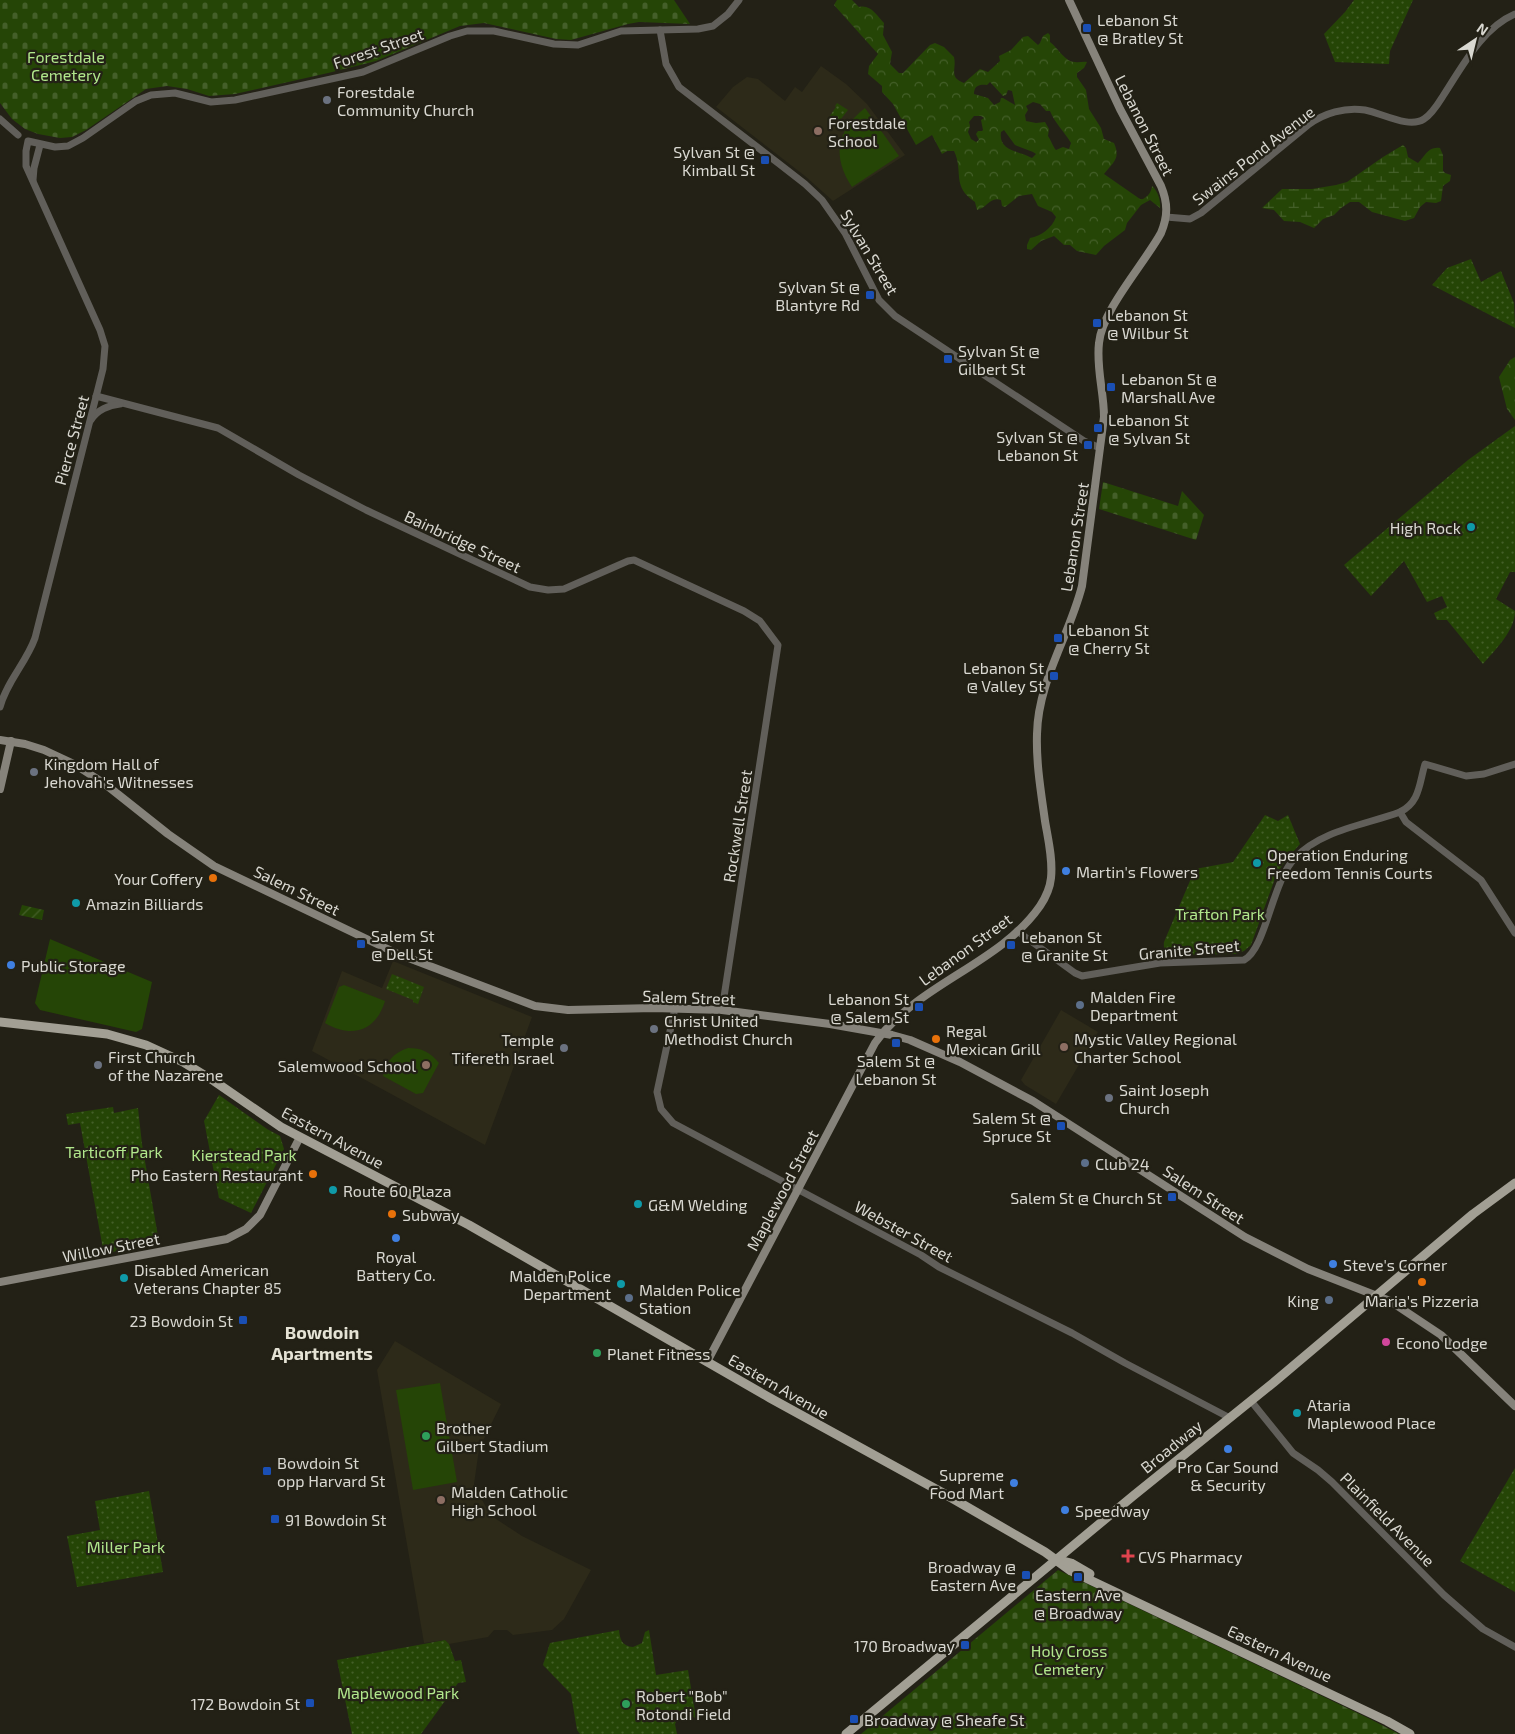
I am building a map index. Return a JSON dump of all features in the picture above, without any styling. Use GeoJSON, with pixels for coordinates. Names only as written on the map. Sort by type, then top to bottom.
{"type":"FeatureCollection","features":[{"type":"Feature","properties":{"kind":"main road","name":"Lebanon Street"},"geometry":{"type":"LineString","coordinates":[[882,1033],[919,999],[998,946],[1017,930],[1041,903],[1050,884],[1050,850],[1037,760],[1038,715],[1043,690],[1077,605],[1082,586],[1104,402],[1098,352],[1101,332],[1112,310],[1158,238],[1166,217],[1166,201],[1161,186],[1120,109],[1069,0]]}},
{"type":"Feature","properties":{"kind":"main road","name":"Salem Street"},"geometry":{"type":"LineString","coordinates":[[0,740],[12,741],[50,752],[86,771],[188,849],[214,866],[398,954],[544,1008],[568,1010],[675,1008],[722,1010],[902,1037],[960,1062],[1077,1128],[1245,1237],[1301,1266],[1393,1302],[1436,1331],[1515,1406]]}},
{"type":"Feature","properties":{"kind":"main road"},"geometry":{"type":"LineString","coordinates":[[0,788],[12,741]]}},
{"type":"Feature","properties":{"kind":"main road","name":"Eastern Avenue"},"geometry":{"type":"LineString","coordinates":[[0,1022],[95,1031],[119,1036],[165,1053],[202,1072],[267,1118],[300,1137],[455,1218],[850,1443],[929,1485],[1057,1560],[1071,1563],[1136,1600],[1387,1721],[1410,1734]]}},
{"type":"Feature","properties":{"kind":"main road","name":"Maplewood Street"},"geometry":{"type":"LineString","coordinates":[[707,1362],[882,1033]]}},
{"type":"Feature","properties":{"kind":"main road","name":"Willow Street"},"geometry":{"type":"LineString","coordinates":[[0,1282],[227,1239],[246,1230],[260,1215],[300,1137]]}},
{"type":"Feature","properties":{"kind":"main road","name":"Broadway"},"geometry":{"type":"LineString","coordinates":[[846,1734],[1230,1418],[1486,1203],[1515,1183]]}},
{"type":"Feature","properties":{"kind":"street","name":"Forest Street"},"geometry":{"type":"LineString","coordinates":[[28,141],[55,147],[71,144],[99,128],[136,101],[151,95],[175,93],[211,102],[235,100],[363,72],[450,36],[467,31],[494,31],[568,46],[584,44],[621,31],[698,29],[713,26],[728,14],[739,0]]}},
{"type":"Feature","properties":{"kind":"street","name":"Swains Pond Avenue"},"geometry":{"type":"LineString","coordinates":[[1166,217],[1190,219],[1201,214],[1308,125],[1324,116],[1353,109],[1374,112],[1409,122],[1418,122],[1424,119],[1437,104],[1488,32],[1500,22],[1515,14]]}},
{"type":"Feature","properties":{"kind":"street","name":"Sylvan Street"},"geometry":{"type":"LineString","coordinates":[[660,30],[666,64],[679,87],[798,179],[822,200],[844,233],[879,300],[895,316],[1084,441],[1100,448]]}},
{"type":"Feature","properties":{"kind":"street"},"geometry":{"type":"LineString","coordinates":[[0,119],[18,135]]}},
{"type":"Feature","properties":{"kind":"street","name":"Pierce Street"},"geometry":{"type":"LineString","coordinates":[[0,707],[7,688],[28,655],[36,638],[104,364],[105,346],[100,330],[26,166],[28,141]]}},
{"type":"Feature","properties":{"kind":"street"},"geometry":{"type":"LineString","coordinates":[[33,183],[34,168],[40,145]]}},
{"type":"Feature","properties":{"kind":"street","name":"Bainbridge Street"},"geometry":{"type":"LineString","coordinates":[[96,396],[218,428],[366,510],[530,587],[548,590],[564,589],[628,560],[637,560],[744,611],[760,621],[778,645]]}},
{"type":"Feature","properties":{"kind":"street","name":"Bainbridge Street"},"geometry":{"type":"LineString","coordinates":[[87,429],[94,416],[103,409],[116,404],[130,405]]}},
{"type":"Feature","properties":{"kind":"street","name":"Rockwell Street"},"geometry":{"type":"LineString","coordinates":[[722,1010],[778,645]]}},
{"type":"Feature","properties":{"kind":"street","name":"Granite Street"},"geometry":{"type":"LineString","coordinates":[[1017,930],[1077,974],[1087,976],[1160,963],[1241,961],[1248,958],[1257,945],[1280,880],[1295,857],[1309,846],[1327,836],[1400,812],[1410,806],[1416,797],[1425,764],[1466,776],[1484,774],[1515,764]]}},
{"type":"Feature","properties":{"kind":"street"},"geometry":{"type":"LineString","coordinates":[[1400,812],[1406,822],[1480,880],[1515,933]]}},
{"type":"Feature","properties":{"kind":"street","name":"Webster Street"},"geometry":{"type":"LineString","coordinates":[[675,1008],[658,1089],[659,1103],[663,1112],[670,1120],[799,1188],[921,1255],[939,1267],[1072,1333],[1230,1418]]}},
{"type":"Feature","properties":{"kind":"street","name":"Plainfield Avenue"},"geometry":{"type":"LineString","coordinates":[[1250,1401],[1293,1453],[1332,1482],[1444,1595],[1483,1629],[1515,1647]]}},
{"type":"Feature","properties":{"kind":"shaded area","name":"Forestdale School"},"geometry":{"type":"Polygon","coordinates":[[[821,66],[846,84],[867,104],[905,155],[833,201],[805,176],[716,107],[733,87],[747,77],[758,79],[785,101],[795,87],[802,92],[821,66]]]}},
{"type":"Feature","properties":{"kind":"shaded area","name":"Salemwood School"},"geometry":{"type":"Polygon","coordinates":[[[393,961],[532,1017],[485,1145],[312,1051],[342,971],[382,988],[393,961]]]}},
{"type":"Feature","properties":{"kind":"shaded area","name":"Mystic Valley Regional Charter School"},"geometry":{"type":"Polygon","coordinates":[[[1061,1010],[1098,1032],[1056,1104],[1025,1085],[1021,1080],[1061,1010]]]}},
{"type":"Feature","properties":{"kind":"shaded area","name":"Malden Catholic High School"},"geometry":{"type":"Polygon","coordinates":[[[395,1341],[501,1404],[479,1449],[474,1484],[490,1515],[522,1536],[591,1570],[564,1619],[552,1630],[513,1635],[507,1630],[494,1630],[488,1637],[449,1644],[445,1640],[424,1643],[377,1370],[395,1341]]]}},
{"type":"Feature","properties":{"kind":"green space","name":"Forestdale Cemetery"},"geometry":{"type":"Polygon","coordinates":[[[0,0],[674,0],[690,24],[639,22],[571,40],[556,39],[484,23],[460,26],[376,61],[235,94],[209,96],[187,89],[167,86],[146,89],[86,130],[72,137],[60,138],[38,134],[25,129],[12,119],[0,103],[0,0]]]}},
{"type":"Feature","properties":{"kind":"green space"},"geometry":{"type":"Polygon","coordinates":[[[837,0],[852,0],[859,7],[867,7],[876,14],[884,23],[883,35],[892,52],[890,64],[899,73],[903,73],[930,45],[935,43],[944,47],[954,57],[955,76],[964,83],[980,69],[988,72],[1000,61],[999,56],[1011,50],[1023,37],[1028,36],[1038,45],[1043,36],[1048,33],[1050,35],[1050,42],[1068,60],[1087,62],[1084,68],[1077,73],[1077,77],[1086,90],[1089,109],[1101,128],[1104,139],[1114,143],[1117,153],[1115,160],[1104,174],[1140,199],[1148,195],[1152,186],[1159,196],[1160,208],[1150,200],[1141,205],[1127,223],[1125,230],[1104,246],[1096,255],[1077,251],[1070,245],[1064,245],[1054,236],[1041,241],[1031,250],[1027,249],[1030,238],[1046,231],[1056,217],[1052,212],[1038,206],[1032,194],[1019,196],[1005,207],[1002,206],[1001,200],[997,199],[977,210],[975,202],[963,190],[960,184],[957,159],[954,151],[947,151],[942,154],[932,135],[916,145],[893,104],[882,92],[882,86],[868,74],[869,66],[878,54],[834,5],[837,0]],[[990,82],[987,85],[978,86],[974,94],[988,98],[994,105],[1003,98],[1015,105],[1012,91],[1008,90],[1006,95],[1003,96],[990,82]],[[1033,102],[1026,106],[1028,110],[1025,115],[1026,121],[1045,122],[1049,129],[1048,136],[1056,150],[1063,147],[1069,149],[1071,143],[1050,111],[1046,111],[1040,104],[1033,102]],[[974,116],[969,122],[968,132],[971,139],[976,142],[979,140],[976,134],[978,131],[983,130],[981,120],[984,118],[974,116]],[[1004,130],[1001,132],[1003,143],[1010,150],[1032,158],[1036,154],[1015,145],[1004,130]]]}},
{"type":"Feature","properties":{"kind":"green space"},"geometry":{"type":"Polygon","coordinates":[[[1354,0],[1413,0],[1390,51],[1389,64],[1335,62],[1324,34],[1354,0]]]}},
{"type":"Feature","properties":{"kind":"green space"},"geometry":{"type":"Polygon","coordinates":[[[837,103],[848,110],[837,124],[827,120],[837,103]]]}},
{"type":"Feature","properties":{"kind":"green space"},"geometry":{"type":"Polygon","coordinates":[[[865,108],[899,156],[852,187],[842,165],[840,145],[848,126],[865,108]]]}},
{"type":"Feature","properties":{"kind":"green space"},"geometry":{"type":"Polygon","coordinates":[[[1403,145],[1406,148],[1408,157],[1418,163],[1427,152],[1440,148],[1443,155],[1443,171],[1451,175],[1450,181],[1443,186],[1441,201],[1436,203],[1426,202],[1420,207],[1414,218],[1405,221],[1372,212],[1359,202],[1350,202],[1334,215],[1323,219],[1314,228],[1300,222],[1284,221],[1274,210],[1262,208],[1282,189],[1312,189],[1347,182],[1403,145]]]}},
{"type":"Feature","properties":{"kind":"green space"},"geometry":{"type":"Polygon","coordinates":[[[1471,259],[1481,282],[1501,271],[1514,303],[1515,328],[1432,285],[1447,268],[1471,259]]]}},
{"type":"Feature","properties":{"kind":"green space"},"geometry":{"type":"Polygon","coordinates":[[[1515,357],[1515,420],[1507,409],[1499,377],[1510,360],[1515,357]]]}},
{"type":"Feature","properties":{"kind":"green space"},"geometry":{"type":"Polygon","coordinates":[[[1515,426],[1515,572],[1510,572],[1496,599],[1515,611],[1512,626],[1504,640],[1483,664],[1447,620],[1437,620],[1434,613],[1447,607],[1442,596],[1427,602],[1404,561],[1371,596],[1344,565],[1468,460],[1515,426]]]}},
{"type":"Feature","properties":{"kind":"green space"},"geometry":{"type":"Polygon","coordinates":[[[1103,482],[1178,506],[1182,491],[1204,515],[1196,540],[1099,509],[1103,482]]]}},
{"type":"Feature","properties":{"kind":"green space","name":"Trafton Park"},"geometry":{"type":"Polygon","coordinates":[[[1265,815],[1278,821],[1288,815],[1300,844],[1277,873],[1251,945],[1244,951],[1235,954],[1173,955],[1167,952],[1164,942],[1195,869],[1233,862],[1265,815]]]}},
{"type":"Feature","properties":{"kind":"green space"},"geometry":{"type":"Polygon","coordinates":[[[22,905],[44,910],[42,920],[19,915],[22,905]]]}},
{"type":"Feature","properties":{"kind":"green space"},"geometry":{"type":"Polygon","coordinates":[[[50,939],[152,982],[142,1029],[136,1032],[40,1010],[35,1003],[50,939]]]}},
{"type":"Feature","properties":{"kind":"green space"},"geometry":{"type":"Polygon","coordinates":[[[392,974],[424,987],[418,1004],[386,989],[392,974]]]}},
{"type":"Feature","properties":{"kind":"green space"},"geometry":{"type":"Polygon","coordinates":[[[344,985],[385,1001],[376,1019],[362,1029],[344,1031],[325,1023],[339,987],[344,985]]]}},
{"type":"Feature","properties":{"kind":"green space"},"geometry":{"type":"Polygon","coordinates":[[[408,1048],[425,1051],[439,1063],[423,1093],[416,1094],[383,1076],[391,1058],[398,1052],[408,1048]]]}},
{"type":"Feature","properties":{"kind":"green space","name":"Kierstead Park"},"geometry":{"type":"Polygon","coordinates":[[[219,1095],[280,1136],[284,1149],[251,1213],[219,1198],[204,1121],[219,1095]]]}},
{"type":"Feature","properties":{"kind":"green space","name":"Tarticoff Park"},"geometry":{"type":"Polygon","coordinates":[[[113,1107],[114,1113],[138,1108],[142,1144],[159,1242],[108,1253],[103,1249],[80,1123],[68,1125],[66,1114],[113,1107]]]}},
{"type":"Feature","properties":{"kind":"green space","name":"Brother Gilbert Stadium"},"geometry":{"type":"Polygon","coordinates":[[[440,1383],[457,1482],[413,1490],[396,1390],[440,1383]]]}},
{"type":"Feature","properties":{"kind":"green space"},"geometry":{"type":"Polygon","coordinates":[[[1515,1468],[1515,1592],[1460,1561],[1515,1468]]]}},
{"type":"Feature","properties":{"kind":"green space","name":"Miller Park"},"geometry":{"type":"Polygon","coordinates":[[[149,1491],[163,1572],[77,1587],[67,1536],[100,1530],[95,1501],[149,1491]]]}},
{"type":"Feature","properties":{"kind":"green space","name":"Holy Cross Cemetery"},"geometry":{"type":"Polygon","coordinates":[[[1058,1570],[1370,1719],[1399,1734],[861,1734],[1058,1570]]]}},
{"type":"Feature","properties":{"kind":"green space"},"geometry":{"type":"Polygon","coordinates":[[[619,1630],[622,1642],[633,1647],[642,1643],[645,1632],[649,1630],[656,1675],[688,1670],[696,1718],[684,1714],[680,1715],[675,1724],[677,1734],[580,1734],[577,1730],[571,1694],[543,1665],[550,1643],[619,1630]]]}},
{"type":"Feature","properties":{"kind":"green space","name":"Maplewood Park"},"geometry":{"type":"Polygon","coordinates":[[[445,1640],[449,1644],[455,1661],[461,1660],[466,1682],[458,1683],[421,1734],[352,1734],[337,1660],[445,1640]]]}},
{"type":"Feature","properties":{"kind":"place","name":"Lebanon St @ Bratley St"},"geometry":{"type":"Point","coordinates":[1087,28]}},
{"type":"Feature","properties":{"kind":"place","name":"Forestdale Community Church"},"geometry":{"type":"Point","coordinates":[327,100]}},
{"type":"Feature","properties":{"kind":"place","name":"Forestdale School"},"geometry":{"type":"Point","coordinates":[818,131]}},
{"type":"Feature","properties":{"kind":"place","name":"Sylvan St @ Kimball St"},"geometry":{"type":"Point","coordinates":[765,160]}},
{"type":"Feature","properties":{"kind":"place","name":"Sylvan St @ Blantyre Rd"},"geometry":{"type":"Point","coordinates":[870,295]}},
{"type":"Feature","properties":{"kind":"place","name":"Lebanon St @ Wilbur St"},"geometry":{"type":"Point","coordinates":[1097,323]}},
{"type":"Feature","properties":{"kind":"place","name":"Sylvan St @ Gilbert St"},"geometry":{"type":"Point","coordinates":[948,359]}},
{"type":"Feature","properties":{"kind":"place","name":"Lebanon St @ Marshall Ave"},"geometry":{"type":"Point","coordinates":[1111,387]}},
{"type":"Feature","properties":{"kind":"place","name":"Lebanon St @ Sylvan St"},"geometry":{"type":"Point","coordinates":[1098,428]}},
{"type":"Feature","properties":{"kind":"place","name":"Sylvan St @ Lebanon St"},"geometry":{"type":"Point","coordinates":[1088,445]}},
{"type":"Feature","properties":{"kind":"place","name":"High Rock"},"geometry":{"type":"Point","coordinates":[1471,527]}},
{"type":"Feature","properties":{"kind":"place","name":"Lebanon St @ Cherry St"},"geometry":{"type":"Point","coordinates":[1058,638]}},
{"type":"Feature","properties":{"kind":"place","name":"Lebanon St @ Valley St"},"geometry":{"type":"Point","coordinates":[1054,676]}},
{"type":"Feature","properties":{"kind":"place","name":"Kingdom Hall of Jehovah's Witnesses"},"geometry":{"type":"Point","coordinates":[34,772]}},
{"type":"Feature","properties":{"kind":"place","name":"Operation Enduring Freedom Tennis Courts"},"geometry":{"type":"Point","coordinates":[1257,863]}},
{"type":"Feature","properties":{"kind":"place","name":"Martin's Flowers"},"geometry":{"type":"Point","coordinates":[1066,871]}},
{"type":"Feature","properties":{"kind":"place","name":"Your Coffery"},"geometry":{"type":"Point","coordinates":[213,878]}},
{"type":"Feature","properties":{"kind":"place","name":"Amazin Billiards"},"geometry":{"type":"Point","coordinates":[76,903]}},
{"type":"Feature","properties":{"kind":"place","name":"Salem St @ Dell St"},"geometry":{"type":"Point","coordinates":[361,944]}},
{"type":"Feature","properties":{"kind":"place","name":"Lebanon St @ Granite St"},"geometry":{"type":"Point","coordinates":[1011,945]}},
{"type":"Feature","properties":{"kind":"place","name":"Public Storage"},"geometry":{"type":"Point","coordinates":[11,965]}},
{"type":"Feature","properties":{"kind":"place","name":"Malden Fire Department"},"geometry":{"type":"Point","coordinates":[1080,1005]}},
{"type":"Feature","properties":{"kind":"place","name":"Lebanon St @ Salem St"},"geometry":{"type":"Point","coordinates":[919,1007]}},
{"type":"Feature","properties":{"kind":"place","name":"Christ United Methodist Church"},"geometry":{"type":"Point","coordinates":[654,1029]}},
{"type":"Feature","properties":{"kind":"place","name":"Regal Mexican Grill"},"geometry":{"type":"Point","coordinates":[936,1039]}},
{"type":"Feature","properties":{"kind":"place","name":"Salem St @ Lebanon St"},"geometry":{"type":"Point","coordinates":[896,1043]}},
{"type":"Feature","properties":{"kind":"place","name":"Mystic Valley Regional Charter School"},"geometry":{"type":"Point","coordinates":[1064,1047]}},
{"type":"Feature","properties":{"kind":"place","name":"Temple Tifereth Israel"},"geometry":{"type":"Point","coordinates":[564,1048]}},
{"type":"Feature","properties":{"kind":"place","name":"First Church of the Nazarene"},"geometry":{"type":"Point","coordinates":[98,1065]}},
{"type":"Feature","properties":{"kind":"place","name":"Salemwood School"},"geometry":{"type":"Point","coordinates":[426,1065]}},
{"type":"Feature","properties":{"kind":"place","name":"Saint Joseph Church"},"geometry":{"type":"Point","coordinates":[1109,1098]}},
{"type":"Feature","properties":{"kind":"place","name":"Salem St @ Spruce St"},"geometry":{"type":"Point","coordinates":[1061,1126]}},
{"type":"Feature","properties":{"kind":"place","name":"Club 24"},"geometry":{"type":"Point","coordinates":[1085,1163]}},
{"type":"Feature","properties":{"kind":"place","name":"Pho Eastern Restaurant"},"geometry":{"type":"Point","coordinates":[313,1174]}},
{"type":"Feature","properties":{"kind":"place","name":"Route 60 Plaza"},"geometry":{"type":"Point","coordinates":[333,1190]}},
{"type":"Feature","properties":{"kind":"place","name":"Salem St @ Church St"},"geometry":{"type":"Point","coordinates":[1172,1197]}},
{"type":"Feature","properties":{"kind":"place","name":"G&M Welding"},"geometry":{"type":"Point","coordinates":[638,1204]}},
{"type":"Feature","properties":{"kind":"place","name":"Subway"},"geometry":{"type":"Point","coordinates":[392,1214]}},
{"type":"Feature","properties":{"kind":"place","name":"Royal Battery Co."},"geometry":{"type":"Point","coordinates":[396,1238]}},
{"type":"Feature","properties":{"kind":"place","name":"Steve's Corner"},"geometry":{"type":"Point","coordinates":[1333,1264]}},
{"type":"Feature","properties":{"kind":"place","name":"Disabled American Veterans Chapter 85"},"geometry":{"type":"Point","coordinates":[124,1278]}},
{"type":"Feature","properties":{"kind":"place","name":"Maria's Pizzeria"},"geometry":{"type":"Point","coordinates":[1422,1282]}},
{"type":"Feature","properties":{"kind":"place","name":"Malden Police Department"},"geometry":{"type":"Point","coordinates":[621,1284]}},
{"type":"Feature","properties":{"kind":"place","name":"Malden Police Station"},"geometry":{"type":"Point","coordinates":[629,1298]}},
{"type":"Feature","properties":{"kind":"place","name":"King"},"geometry":{"type":"Point","coordinates":[1329,1300]}},
{"type":"Feature","properties":{"kind":"place","name":"23 Bowdoin St"},"geometry":{"type":"Point","coordinates":[243,1320]}},
{"type":"Feature","properties":{"kind":"place","name":"Econo Lodge"},"geometry":{"type":"Point","coordinates":[1386,1342]}},
{"type":"Feature","properties":{"kind":"place","name":"Planet Fitness"},"geometry":{"type":"Point","coordinates":[597,1353]}},
{"type":"Feature","properties":{"kind":"place","name":"Ataria Maplewood Place"},"geometry":{"type":"Point","coordinates":[1297,1413]}},
{"type":"Feature","properties":{"kind":"place","name":"Brother Gilbert Stadium"},"geometry":{"type":"Point","coordinates":[426,1436]}},
{"type":"Feature","properties":{"kind":"place","name":"Pro Car Sound & Security"},"geometry":{"type":"Point","coordinates":[1228,1449]}},
{"type":"Feature","properties":{"kind":"place","name":"Bowdoin St opp Harvard St"},"geometry":{"type":"Point","coordinates":[267,1471]}},
{"type":"Feature","properties":{"kind":"place","name":"Supreme Food Mart"},"geometry":{"type":"Point","coordinates":[1014,1483]}},
{"type":"Feature","properties":{"kind":"place","name":"Malden Catholic High School"},"geometry":{"type":"Point","coordinates":[441,1500]}},
{"type":"Feature","properties":{"kind":"place","name":"Speedway"},"geometry":{"type":"Point","coordinates":[1065,1510]}},
{"type":"Feature","properties":{"kind":"place","name":"91 Bowdoin St"},"geometry":{"type":"Point","coordinates":[275,1519]}},
{"type":"Feature","properties":{"kind":"place","name":"CVS Pharmacy"},"geometry":{"type":"Point","coordinates":[1128,1556]}},
{"type":"Feature","properties":{"kind":"place","name":"Broadway @ Eastern Ave"},"geometry":{"type":"Point","coordinates":[1026,1575]}},
{"type":"Feature","properties":{"kind":"place","name":"Eastern Ave @ Broadway"},"geometry":{"type":"Point","coordinates":[1078,1577]}},
{"type":"Feature","properties":{"kind":"place","name":"170 Broadway"},"geometry":{"type":"Point","coordinates":[965,1645]}},
{"type":"Feature","properties":{"kind":"place","name":"172 Bowdoin St"},"geometry":{"type":"Point","coordinates":[310,1703]}},
{"type":"Feature","properties":{"kind":"place","name":"Robert \"Bob\" Rotondi Field"},"geometry":{"type":"Point","coordinates":[626,1704]}},
{"type":"Feature","properties":{"kind":"place","name":"Broadway @ Sheafe St"},"geometry":{"type":"Point","coordinates":[854,1719]}},
{"type":"Feature","properties":{"kind":"district","name":"Bowdoin Apartments"},"geometry":{"type":"Point","coordinates":[322,1342]}}]}
